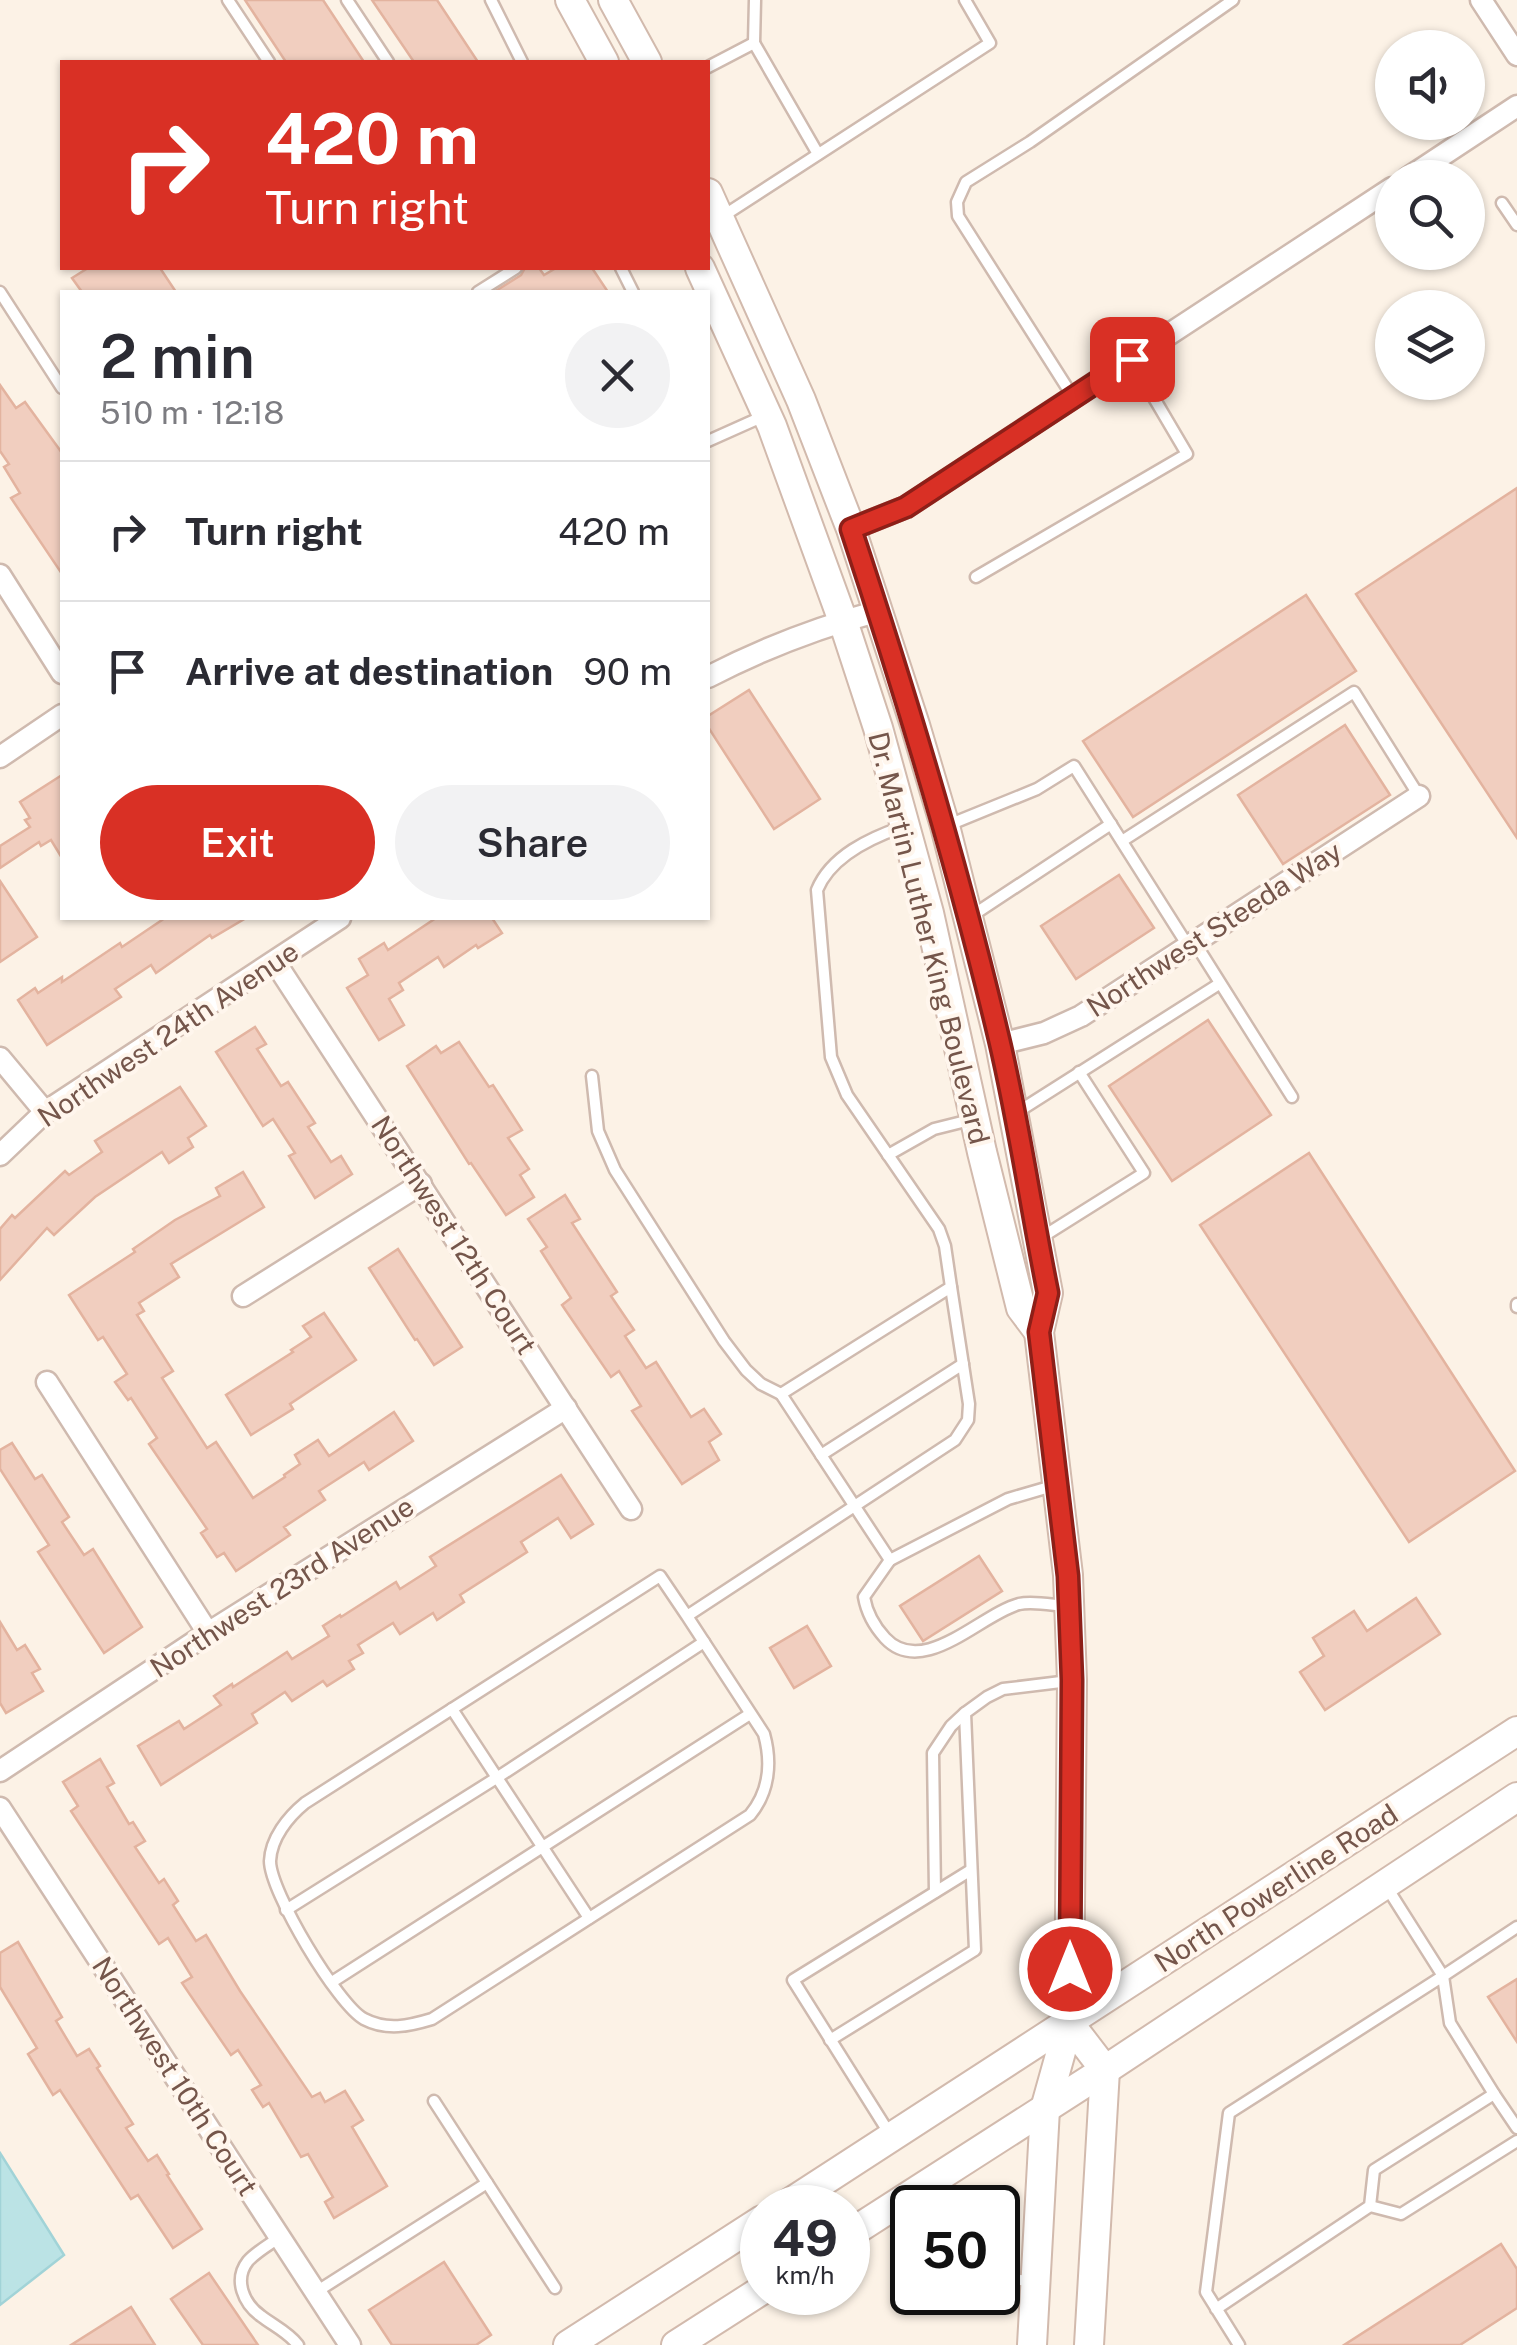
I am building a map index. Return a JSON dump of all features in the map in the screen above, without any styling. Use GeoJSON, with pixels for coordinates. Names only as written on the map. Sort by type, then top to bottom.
{"type":"FeatureCollection","features":[{"type":"Feature","properties":{"kind":"main road"},"geometry":{"type":"LineString","coordinates":[[570,0],[603,60]]}},
{"type":"Feature","properties":{"kind":"main road"},"geometry":{"type":"LineString","coordinates":[[615,1],[646,60]]}},
{"type":"Feature","properties":{"kind":"main road","name":"Dr. Martin Luther King Boulevard"},"geometry":{"type":"LineString","coordinates":[[713,205],[801,400],[851,529],[945,826],[1000,1044],[1048,1293],[1039,1332],[1068,1576],[1072,1680],[1069,2023],[1045,2109],[1032,2345]]}},
{"type":"Feature","properties":{"kind":"main road","name":"Dr. Martin Luther King Boulevard"},"geometry":{"type":"LineString","coordinates":[[710,290],[766,414],[878,728],[929,913],[1021,1308],[1039,1332]]}},
{"type":"Feature","properties":{"kind":"main road"},"geometry":{"type":"LineString","coordinates":[[735,346],[767,370],[815,486],[851,529]]}},
{"type":"Feature","properties":{"kind":"main road","name":"North Powerline Road"},"geometry":{"type":"LineString","coordinates":[[818,2185],[1517,1731]]}},
{"type":"Feature","properties":{"kind":"main road","name":"North Powerline Road"},"geometry":{"type":"LineString","coordinates":[[939,2185],[1045,2109],[1517,1797]]}},
{"type":"Feature","properties":{"kind":"main road"},"geometry":{"type":"LineString","coordinates":[[1069,2023],[1105,2070],[1088,2345]]}},
{"type":"Feature","properties":{"kind":"main road"},"geometry":{"type":"LineString","coordinates":[[568,2345],[740,2234]]}},
{"type":"Feature","properties":{"kind":"main road"},"geometry":{"type":"LineString","coordinates":[[676,2345],[740,2304]]}},
{"type":"Feature","properties":{"kind":"street"},"geometry":{"type":"LineString","coordinates":[[1481,0],[1517,56]]}},
{"type":"Feature","properties":{"kind":"street"},"geometry":{"type":"LineString","coordinates":[[1435,160],[1517,106]]}},
{"type":"Feature","properties":{"kind":"street"},"geometry":{"type":"LineString","coordinates":[[851,529],[906,507],[1375,199]]}},
{"type":"Feature","properties":{"kind":"street"},"geometry":{"type":"LineString","coordinates":[[0,575],[60,671]]}},
{"type":"Feature","properties":{"kind":"street"},"geometry":{"type":"LineString","coordinates":[[710,676],[746,657],[878,611]]}},
{"type":"Feature","properties":{"kind":"street"},"geometry":{"type":"LineString","coordinates":[[0,757],[60,717]]}},
{"type":"Feature","properties":{"kind":"street","name":"Northwest Steeda Way"},"geometry":{"type":"LineString","coordinates":[[1000,1044],[1044,1033],[1081,1016],[1419,796]]}},
{"type":"Feature","properties":{"kind":"street","name":"Northwest 24th Avenue"},"geometry":{"type":"LineString","coordinates":[[0,1154],[45,1112],[337,920]]}},
{"type":"Feature","properties":{"kind":"street","name":"Northwest 12th Court"},"geometry":{"type":"LineString","coordinates":[[275,962],[631,1509]]}},
{"type":"Feature","properties":{"kind":"street"},"geometry":{"type":"LineString","coordinates":[[0,1058],[45,1112]]}},
{"type":"Feature","properties":{"kind":"street"},"geometry":{"type":"LineString","coordinates":[[243,1296],[421,1184]]}},
{"type":"Feature","properties":{"kind":"street"},"geometry":{"type":"LineString","coordinates":[[48,1382],[208,1633]]}},
{"type":"Feature","properties":{"kind":"street","name":"Northwest 23rd Avenue"},"geometry":{"type":"LineString","coordinates":[[0,1771],[208,1633],[566,1408]]}},
{"type":"Feature","properties":{"kind":"street","name":"Northwest 10th Court"},"geometry":{"type":"LineString","coordinates":[[0,1808],[350,2345]]}},
{"type":"Feature","properties":{"kind":"lane"},"geometry":{"type":"LineString","coordinates":[[228,0],[268,60]]}},
{"type":"Feature","properties":{"kind":"lane"},"geometry":{"type":"LineString","coordinates":[[347,0],[387,60]]}},
{"type":"Feature","properties":{"kind":"lane"},"geometry":{"type":"LineString","coordinates":[[491,0],[521,60]]}},
{"type":"Feature","properties":{"kind":"lane"},"geometry":{"type":"LineString","coordinates":[[755,0],[754,43],[818,154]]}},
{"type":"Feature","properties":{"kind":"lane"},"geometry":{"type":"LineString","coordinates":[[713,205],[758,195],[990,43],[965,0]]}},
{"type":"Feature","properties":{"kind":"lane"},"geometry":{"type":"LineString","coordinates":[[1073,397],[958,216],[958,202],[966,182],[1233,0]]}},
{"type":"Feature","properties":{"kind":"lane"},"geometry":{"type":"LineString","coordinates":[[710,66],[754,43]]}},
{"type":"Feature","properties":{"kind":"lane"},"geometry":{"type":"LineString","coordinates":[[1502,202],[1517,224]]}},
{"type":"Feature","properties":{"kind":"lane"},"geometry":{"type":"LineString","coordinates":[[481,290],[513,270]]}},
{"type":"Feature","properties":{"kind":"lane"},"geometry":{"type":"LineString","coordinates":[[0,292],[60,385]]}},
{"type":"Feature","properties":{"kind":"lane"},"geometry":{"type":"LineString","coordinates":[[976,577],[1187,454],[1132,359]]}},
{"type":"Feature","properties":{"kind":"lane"},"geometry":{"type":"LineString","coordinates":[[710,440],[766,414]]}},
{"type":"Feature","properties":{"kind":"lane"},"geometry":{"type":"LineString","coordinates":[[1122,841],[1354,692],[1419,796]]}},
{"type":"Feature","properties":{"kind":"lane"},"geometry":{"type":"LineString","coordinates":[[945,826],[1037,789],[1074,766],[1292,1097]]}},
{"type":"Feature","properties":{"kind":"lane"},"geometry":{"type":"LineString","coordinates":[[970,918],[1111,824]]}},
{"type":"Feature","properties":{"kind":"lane"},"geometry":{"type":"LineString","coordinates":[[687,1616],[955,1440],[968,1420],[963,1364],[939,1229],[847,1095],[831,1057],[817,890],[830,866],[880,834],[904,826]]}},
{"type":"Feature","properties":{"kind":"lane"},"geometry":{"type":"LineString","coordinates":[[1015,1114],[1219,984]]}},
{"type":"Feature","properties":{"kind":"lane"},"geometry":{"type":"LineString","coordinates":[[1038,1240],[1144,1173],[1079,1072]]}},
{"type":"Feature","properties":{"kind":"lane"},"geometry":{"type":"LineString","coordinates":[[592,1076],[598,1131],[615,1170],[735,1356],[761,1384],[781,1394],[890,1560]]}},
{"type":"Feature","properties":{"kind":"lane"},"geometry":{"type":"LineString","coordinates":[[888,1156],[934,1129],[974,1118]]}},
{"type":"Feature","properties":{"kind":"lane"},"geometry":{"type":"LineString","coordinates":[[781,1394],[950,1287]]}},
{"type":"Feature","properties":{"kind":"lane"},"geometry":{"type":"LineString","coordinates":[[821,1456],[963,1364]]}},
{"type":"Feature","properties":{"kind":"lane"},"geometry":{"type":"LineString","coordinates":[[1057,1485],[1008,1499],[890,1560],[864,1597],[879,1632],[891,1644],[918,1652],[931,1650],[1020,1604],[1068,1606]]}},
{"type":"Feature","properties":{"kind":"lane"},"geometry":{"type":"LineString","coordinates":[[660,1576],[687,1616],[764,1734],[768,1748],[766,1786],[755,1809],[432,2019],[403,2027],[361,2018],[348,2006],[279,1896],[270,1863],[272,1848],[284,1823],[305,1803],[660,1576]]}},
{"type":"Feature","properties":{"kind":"lane"},"geometry":{"type":"LineString","coordinates":[[286,1910],[704,1642]]}},
{"type":"Feature","properties":{"kind":"lane"},"geometry":{"type":"LineString","coordinates":[[934,1892],[933,1753],[965,1713],[1002,1689],[1072,1680]]}},
{"type":"Feature","properties":{"kind":"lane"},"geometry":{"type":"LineString","coordinates":[[452,1708],[588,1918]]}},
{"type":"Feature","properties":{"kind":"lane"},"geometry":{"type":"LineString","coordinates":[[830,2040],[975,1950],[965,1713]]}},
{"type":"Feature","properties":{"kind":"lane"},"geometry":{"type":"LineString","coordinates":[[332,1982],[750,1714]]}},
{"type":"Feature","properties":{"kind":"lane"},"geometry":{"type":"LineString","coordinates":[[892,2137],[793,1980],[972,1870]]}},
{"type":"Feature","properties":{"kind":"lane"},"geometry":{"type":"LineString","coordinates":[[1386,1885],[1443,1976],[1450,2024],[1517,2128]]}},
{"type":"Feature","properties":{"kind":"lane"},"geometry":{"type":"LineString","coordinates":[[1239,2345],[1206,2292],[1228,2113],[1517,1927]]}},
{"type":"Feature","properties":{"kind":"lane"},"geometry":{"type":"LineString","coordinates":[[1370,2206],[1374,2170],[1494,2094]]}},
{"type":"Feature","properties":{"kind":"lane"},"geometry":{"type":"LineString","coordinates":[[434,2101],[555,2288]]}},
{"type":"Feature","properties":{"kind":"lane"},"geometry":{"type":"LineString","coordinates":[[1216,2309],[1370,2206],[1401,2214],[1517,2141]]}},
{"type":"Feature","properties":{"kind":"lane"},"geometry":{"type":"LineString","coordinates":[[316,2292],[487,2184]]}},
{"type":"Feature","properties":{"kind":"lane"},"geometry":{"type":"LineString","coordinates":[[280,2237],[246,2263],[241,2288],[255,2312],[281,2328],[298,2345]]}},
{"type":"Feature","properties":{"kind":"lane"},"geometry":{"type":"LineString","coordinates":[[1020,2280],[1036,2281]]}},
{"type":"Feature","properties":{"kind":"water"},"geometry":{"type":"Polygon","coordinates":[[[0,2153],[64,2255],[0,2305],[0,2153]]]}},
{"type":"Feature","properties":{"kind":"building"},"geometry":{"type":"Polygon","coordinates":[[[245,0],[323,0],[363,60],[285,60],[245,0]]]}},
{"type":"Feature","properties":{"kind":"building"},"geometry":{"type":"Polygon","coordinates":[[[372,0],[437,0],[477,60],[413,60],[372,0]]]}},
{"type":"Feature","properties":{"kind":"building"},"geometry":{"type":"Polygon","coordinates":[[[85,270],[161,270],[175,290],[81,290],[72,278],[85,270]]]}},
{"type":"Feature","properties":{"kind":"building"},"geometry":{"type":"Polygon","coordinates":[[[524,270],[540,270],[544,275],[553,270],[593,270],[607,290],[497,290],[524,270]]]}},
{"type":"Feature","properties":{"kind":"building"},"geometry":{"type":"Polygon","coordinates":[[[0,385],[16,408],[25,402],[60,450],[60,571],[11,498],[20,493],[4,467],[9,464],[0,451],[0,385]]]}},
{"type":"Feature","properties":{"kind":"building"},"geometry":{"type":"Polygon","coordinates":[[[1517,488],[1517,838],[1356,594],[1517,488]]]}},
{"type":"Feature","properties":{"kind":"building"},"geometry":{"type":"Polygon","coordinates":[[[1306,595],[1356,671],[1133,817],[1083,741],[1306,595]]]}},
{"type":"Feature","properties":{"kind":"building"},"geometry":{"type":"Polygon","coordinates":[[[749,690],[820,799],[774,829],[710,730],[710,715],[749,690]]]}},
{"type":"Feature","properties":{"kind":"building"},"geometry":{"type":"Polygon","coordinates":[[[1345,725],[1390,795],[1283,864],[1238,795],[1345,725]]]}},
{"type":"Feature","properties":{"kind":"building"},"geometry":{"type":"Polygon","coordinates":[[[60,776],[60,855],[51,840],[41,846],[39,842],[0,868],[0,846],[30,827],[25,820],[30,818],[20,802],[60,776]]]}},
{"type":"Feature","properties":{"kind":"building"},"geometry":{"type":"Polygon","coordinates":[[[1119,875],[1154,928],[1076,979],[1041,926],[1119,875]]]}},
{"type":"Feature","properties":{"kind":"building"},"geometry":{"type":"Polygon","coordinates":[[[0,881],[37,937],[0,962],[0,881]]]}},
{"type":"Feature","properties":{"kind":"building"},"geometry":{"type":"Polygon","coordinates":[[[162,920],[243,920],[212,938],[210,935],[156,973],[151,965],[115,989],[121,997],[47,1045],[18,1000],[35,988],[38,993],[62,977],[62,982],[120,943],[122,947],[162,920]]]}},
{"type":"Feature","properties":{"kind":"building"},"geometry":{"type":"Polygon","coordinates":[[[433,920],[493,920],[502,933],[444,967],[438,957],[399,983],[403,990],[389,999],[404,1025],[379,1040],[347,988],[368,975],[359,959],[384,943],[388,950],[433,920]]]}},
{"type":"Feature","properties":{"kind":"building"},"geometry":{"type":"Polygon","coordinates":[[[1208,1020],[1271,1115],[1172,1181],[1109,1086],[1208,1020]]]}},
{"type":"Feature","properties":{"kind":"building"},"geometry":{"type":"Polygon","coordinates":[[[255,1027],[266,1044],[257,1049],[281,1086],[288,1082],[315,1123],[308,1127],[331,1162],[341,1156],[352,1174],[315,1198],[289,1156],[295,1153],[273,1119],[263,1126],[216,1052],[255,1027]]]}},
{"type":"Feature","properties":{"kind":"building"},"geometry":{"type":"Polygon","coordinates":[[[459,1042],[522,1130],[508,1138],[529,1169],[520,1175],[534,1197],[506,1215],[407,1066],[436,1046],[441,1053],[459,1042]]]}},
{"type":"Feature","properties":{"kind":"building"},"geometry":{"type":"Polygon","coordinates":[[[180,1087],[206,1126],[188,1138],[193,1147],[169,1163],[162,1152],[95,1197],[54,1235],[47,1228],[0,1280],[0,1229],[12,1215],[15,1218],[65,1171],[69,1175],[102,1152],[95,1141],[180,1087]]]}},
{"type":"Feature","properties":{"kind":"building"},"geometry":{"type":"Polygon","coordinates":[[[1309,1153],[1515,1471],[1409,1542],[1200,1225],[1309,1153]]]}},
{"type":"Feature","properties":{"kind":"building"},"geometry":{"type":"Polygon","coordinates":[[[243,1172],[264,1207],[171,1264],[179,1277],[139,1303],[144,1311],[137,1315],[173,1371],[162,1378],[207,1448],[216,1442],[253,1498],[300,1464],[295,1455],[318,1440],[329,1456],[394,1412],[413,1441],[369,1470],[364,1462],[319,1491],[325,1500],[284,1527],[290,1535],[236,1571],[224,1553],[217,1557],[201,1533],[207,1529],[149,1444],[157,1438],[131,1398],[128,1400],[115,1382],[127,1374],[103,1337],[98,1340],[69,1295],[135,1252],[133,1249],[175,1220],[220,1196],[216,1188],[243,1172]]]}},
{"type":"Feature","properties":{"kind":"building"},"geometry":{"type":"Polygon","coordinates":[[[565,1195],[580,1219],[572,1223],[617,1292],[611,1296],[634,1330],[625,1336],[646,1368],[656,1362],[691,1417],[704,1409],[721,1434],[709,1442],[719,1460],[682,1484],[632,1411],[641,1406],[619,1371],[611,1377],[562,1305],[571,1298],[541,1251],[547,1247],[528,1219],[565,1195]]]}},
{"type":"Feature","properties":{"kind":"building"},"geometry":{"type":"Polygon","coordinates":[[[398,1249],[462,1347],[434,1365],[369,1268],[398,1249]]]}},
{"type":"Feature","properties":{"kind":"building"},"geometry":{"type":"Polygon","coordinates":[[[324,1313],[356,1360],[290,1404],[293,1409],[251,1435],[226,1395],[311,1337],[303,1326],[324,1313]]]}},
{"type":"Feature","properties":{"kind":"building"},"geometry":{"type":"Polygon","coordinates":[[[12,1443],[35,1479],[42,1475],[69,1517],[62,1522],[84,1555],[93,1549],[142,1627],[104,1653],[38,1552],[49,1545],[0,1469],[0,1450],[12,1443]]]}},
{"type":"Feature","properties":{"kind":"building"},"geometry":{"type":"Polygon","coordinates":[[[561,1475],[593,1524],[571,1538],[558,1518],[521,1542],[527,1552],[460,1595],[464,1602],[437,1620],[433,1613],[400,1634],[393,1623],[358,1645],[363,1653],[349,1661],[354,1669],[327,1686],[323,1681],[292,1701],[285,1692],[252,1714],[257,1723],[161,1785],[138,1746],[179,1721],[184,1729],[221,1705],[214,1696],[287,1652],[292,1659],[329,1636],[323,1626],[396,1582],[400,1589],[436,1566],[430,1557],[561,1475]]]}},
{"type":"Feature","properties":{"kind":"building"},"geometry":{"type":"Polygon","coordinates":[[[979,1556],[1002,1591],[923,1641],[900,1606],[979,1556]]]}},
{"type":"Feature","properties":{"kind":"building"},"geometry":{"type":"Polygon","coordinates":[[[1416,1598],[1440,1634],[1325,1710],[1300,1672],[1324,1656],[1313,1638],[1354,1611],[1367,1631],[1416,1598]]]}},
{"type":"Feature","properties":{"kind":"building"},"geometry":{"type":"Polygon","coordinates":[[[0,1622],[17,1650],[25,1645],[40,1669],[32,1673],[43,1691],[6,1713],[0,1703],[0,1622]]]}},
{"type":"Feature","properties":{"kind":"building"},"geometry":{"type":"Polygon","coordinates":[[[807,1626],[831,1666],[794,1688],[770,1648],[807,1626]]]}},
{"type":"Feature","properties":{"kind":"building"},"geometry":{"type":"Polygon","coordinates":[[[100,1759],[114,1783],[107,1787],[129,1824],[133,1822],[145,1841],[135,1847],[159,1883],[164,1879],[178,1901],[173,1905],[196,1941],[206,1935],[312,2097],[320,2093],[325,2102],[345,2091],[363,2120],[352,2127],[387,2186],[334,2218],[325,2202],[333,2197],[308,2154],[301,2157],[269,2103],[263,2107],[252,2090],[261,2085],[238,2050],[231,2055],[182,1983],[192,1977],[168,1938],[159,1944],[71,1811],[78,1806],[63,1782],[100,1759]]]}},
{"type":"Feature","properties":{"kind":"building"},"geometry":{"type":"Polygon","coordinates":[[[18,1942],[62,2017],[56,2021],[77,2056],[89,2049],[133,2124],[126,2128],[148,2161],[157,2155],[202,2229],[173,2248],[138,2195],[131,2199],[60,2090],[53,2095],[28,2054],[37,2048],[0,1987],[0,1953],[18,1942]]]}},
{"type":"Feature","properties":{"kind":"building"},"geometry":{"type":"Polygon","coordinates":[[[1517,1979],[1517,2042],[1488,1997],[1517,1979]]]}},
{"type":"Feature","properties":{"kind":"building"},"geometry":{"type":"Polygon","coordinates":[[[1501,2244],[1517,2269],[1517,2308],[1460,2345],[1344,2345],[1501,2244]]]}},
{"type":"Feature","properties":{"kind":"building"},"geometry":{"type":"Polygon","coordinates":[[[444,2262],[491,2335],[476,2345],[392,2345],[369,2310],[444,2262]]]}},
{"type":"Feature","properties":{"kind":"building"},"geometry":{"type":"Polygon","coordinates":[[[209,2273],[258,2345],[203,2345],[171,2299],[209,2273]]]}},
{"type":"Feature","properties":{"kind":"building"},"geometry":{"type":"Polygon","coordinates":[[[131,2307],[155,2345],[71,2345],[131,2307]]]}},
{"type":"Feature","properties":{"kind":"route"},"geometry":{"type":"LineString","coordinates":[[1070,1969],[1072,1680],[1068,1576],[1039,1332],[1048,1293],[1015,1114],[970,918],[945,826],[851,529],[906,507],[1132,359]]}}]}
